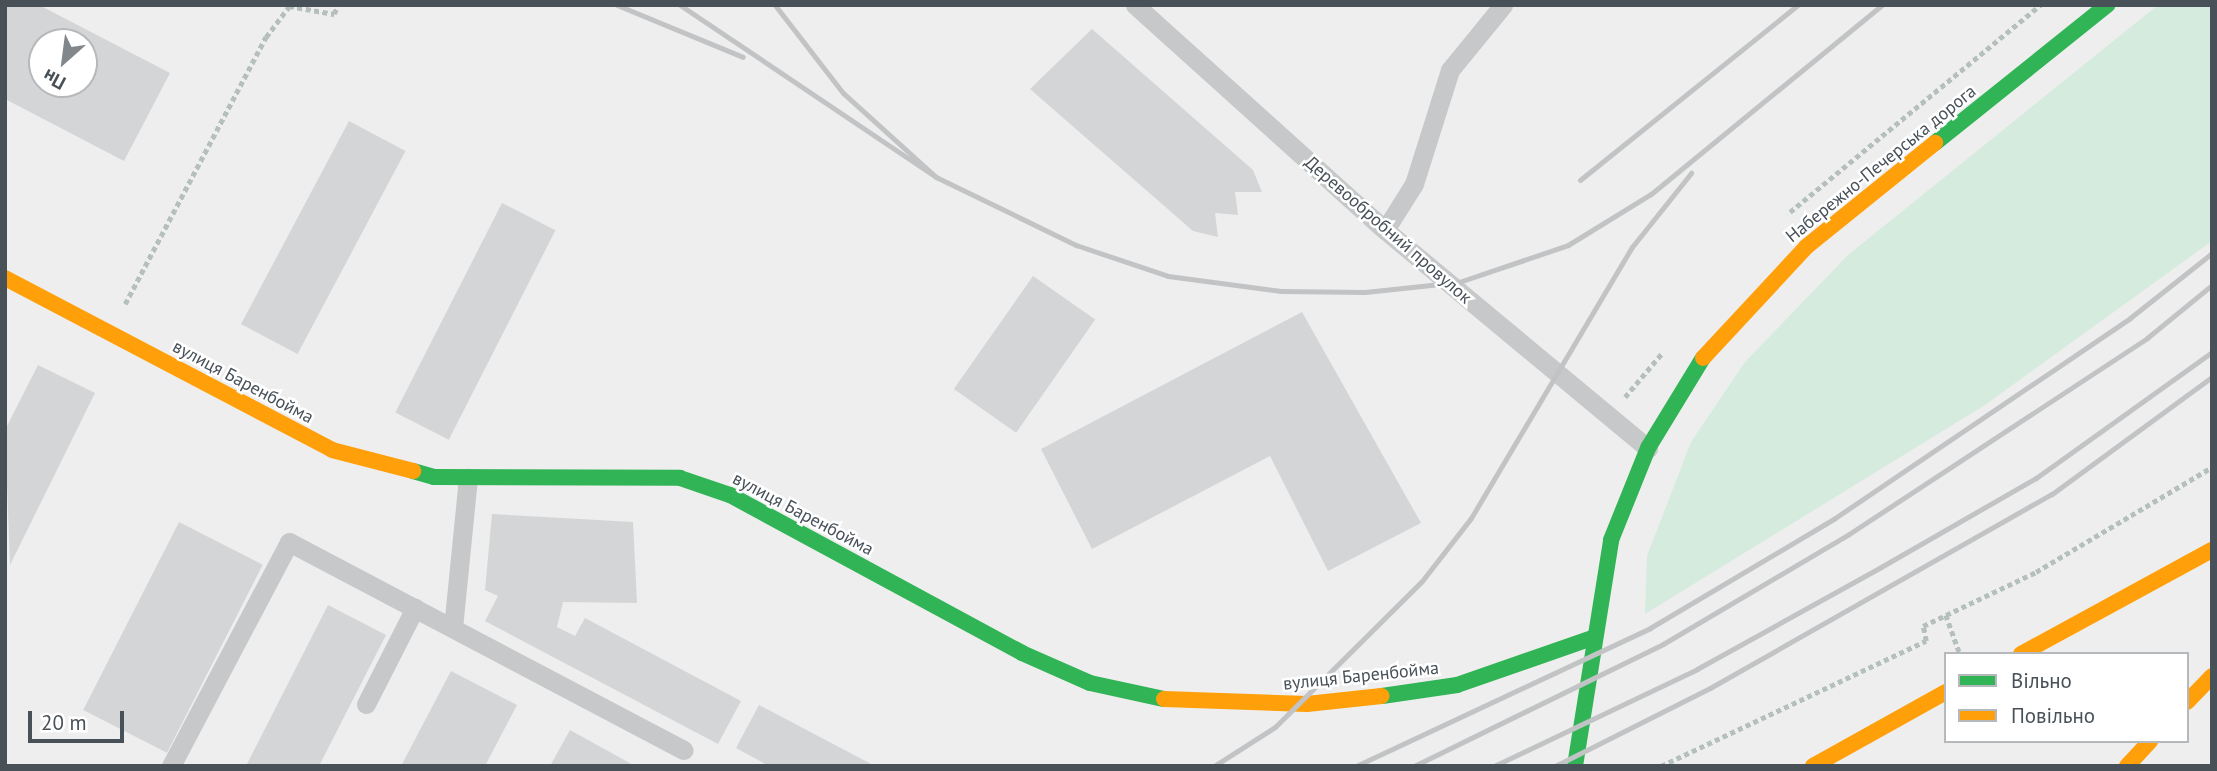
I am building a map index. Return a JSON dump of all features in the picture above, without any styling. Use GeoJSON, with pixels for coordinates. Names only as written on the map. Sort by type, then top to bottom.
{"type":"FeatureCollection","features":[{"type":"Feature","properties":{"kind":"street","name":"Набережно-Печерська дорога"},"geometry":{"type":"LineString","coordinates":[[1575,766],[1592,638],[1611,540],[1648,448],[1703,358],[1806,247],[2107,5]]}},
{"type":"Feature","properties":{"kind":"street","name":"вулиця Баренбойма"},"geometry":{"type":"LineString","coordinates":[[5,278],[332,450],[434,477],[680,478],[730,495],[1022,653],[1090,683],[1150,698],[1307,704],[1395,695],[1457,685],[1592,638]]}},
{"type":"Feature","properties":{"kind":"street"},"geometry":{"type":"LineString","coordinates":[[2025,652],[2212,550]]}},
{"type":"Feature","properties":{"kind":"street"},"geometry":{"type":"LineString","coordinates":[[2189,700],[2212,676]]}},
{"type":"Feature","properties":{"kind":"street"},"geometry":{"type":"LineString","coordinates":[[1813,766],[1944,693]]}},
{"type":"Feature","properties":{"kind":"street"},"geometry":{"type":"LineString","coordinates":[[2127,766],[2148,743]]}},
{"type":"Feature","properties":{"kind":"lane","name":"Деревообробний провулок"},"geometry":{"type":"LineString","coordinates":[[1135,5],[1385,230],[1648,448]]}},
{"type":"Feature","properties":{"kind":"lane"},"geometry":{"type":"LineString","coordinates":[[1385,230],[1414,184],[1450,70],[1503,5]]}},
{"type":"Feature","properties":{"kind":"lane"},"geometry":{"type":"LineString","coordinates":[[453,628],[468,478]]}},
{"type":"Feature","properties":{"kind":"lane"},"geometry":{"type":"LineString","coordinates":[[171,766],[289,542],[684,750]]}},
{"type":"Feature","properties":{"kind":"lane"},"geometry":{"type":"LineString","coordinates":[[366,705],[415,608]]}},
{"type":"Feature","properties":{"kind":"path"},"geometry":{"type":"LineString","coordinates":[[110,333],[266,37],[289,6],[334,15],[338,5]]}},
{"type":"Feature","properties":{"kind":"path"},"geometry":{"type":"LineString","coordinates":[[1661,766],[1861,674],[1926,641],[1923,626],[2036,572],[2212,467]]}},
{"type":"Feature","properties":{"kind":"path"},"geometry":{"type":"LineString","coordinates":[[1946,615],[1959,652]]}},
{"type":"Feature","properties":{"kind":"green space"},"geometry":{"type":"Polygon","coordinates":[[[2158,5],[2212,5],[2212,241],[1985,405],[1645,614],[1647,556],[1691,442],[1745,362],[1848,255],[2158,5]]]}},
{"type":"Feature","properties":{"kind":"building"},"geometry":{"type":"Polygon","coordinates":[[[5,5],[39,5],[83,28],[28,28],[28,98],[98,98],[98,36],[170,73],[124,161],[5,99],[5,5]]]}},
{"type":"Feature","properties":{"kind":"building"},"geometry":{"type":"Polygon","coordinates":[[[1092,29],[1253,170],[1262,192],[1235,192],[1238,215],[1215,213],[1218,237],[1193,231],[1030,89],[1092,29]]]}},
{"type":"Feature","properties":{"kind":"building"},"geometry":{"type":"Polygon","coordinates":[[[349,121],[406,151],[298,354],[241,324],[349,121]]]}},
{"type":"Feature","properties":{"kind":"building"},"geometry":{"type":"Polygon","coordinates":[[[502,203],[555,230],[449,440],[395,412],[502,203]]]}},
{"type":"Feature","properties":{"kind":"building"},"geometry":{"type":"Polygon","coordinates":[[[1033,276],[1095,320],[1016,433],[954,389],[1033,276]]]}},
{"type":"Feature","properties":{"kind":"building"},"geometry":{"type":"Polygon","coordinates":[[[1302,312],[1421,523],[1328,571],[1270,456],[1092,549],[1041,449],[1302,312]]]}},
{"type":"Feature","properties":{"kind":"building"},"geometry":{"type":"Polygon","coordinates":[[[38,365],[95,393],[10,565],[5,430],[38,365]]]}},
{"type":"Feature","properties":{"kind":"building"},"geometry":{"type":"Polygon","coordinates":[[[492,514],[633,522],[637,603],[563,602],[557,627],[575,636],[585,618],[741,701],[718,744],[485,621],[498,596],[485,590],[492,514]]]}},
{"type":"Feature","properties":{"kind":"building"},"geometry":{"type":"Polygon","coordinates":[[[179,522],[263,565],[167,753],[83,710],[179,522]]]}},
{"type":"Feature","properties":{"kind":"building"},"geometry":{"type":"Polygon","coordinates":[[[328,605],[386,635],[319,766],[246,766],[328,605]]]}},
{"type":"Feature","properties":{"kind":"building"},"geometry":{"type":"Polygon","coordinates":[[[451,671],[517,705],[485,766],[401,766],[451,671]]]}},
{"type":"Feature","properties":{"kind":"building"},"geometry":{"type":"Polygon","coordinates":[[[759,705],[875,766],[769,766],[736,748],[759,705]]]}},
{"type":"Feature","properties":{"kind":"building"},"geometry":{"type":"Polygon","coordinates":[[[570,730],[635,766],[550,766],[570,730]]]}},
{"type":"Feature","properties":{"kind":"railway"},"geometry":{"type":"LineString","coordinates":[[617,5],[743,57]]}},
{"type":"Feature","properties":{"kind":"railway"},"geometry":{"type":"LineString","coordinates":[[680,5],[936,177],[843,93],[775,5]]}},
{"type":"Feature","properties":{"kind":"railway"},"geometry":{"type":"LineString","coordinates":[[1580,180],[1798,5]]}},
{"type":"Feature","properties":{"kind":"railway"},"geometry":{"type":"LineString","coordinates":[[936,177],[1076,245],[1168,276],[1281,291],[1365,292],[1459,282],[1568,245],[1651,194],[1882,5]]}},
{"type":"Feature","properties":{"kind":"railway"},"geometry":{"type":"LineString","coordinates":[[1214,766],[1275,727],[1422,581],[1471,518],[1632,247],[1691,173]]}},
{"type":"Feature","properties":{"kind":"railway"},"geometry":{"type":"LineString","coordinates":[[1356,766],[1650,628],[1835,518],[2130,318],[2212,253]]}},
{"type":"Feature","properties":{"kind":"railway"},"geometry":{"type":"LineString","coordinates":[[1414,766],[1663,644],[1849,534],[2147,338],[2212,285]]}},
{"type":"Feature","properties":{"kind":"railway"},"geometry":{"type":"LineString","coordinates":[[1494,766],[1697,669],[2036,478],[2212,352]]}},
{"type":"Feature","properties":{"kind":"railway"},"geometry":{"type":"LineString","coordinates":[[1555,766],[1710,688],[2052,494],[2212,377]]}},
{"type":"Feature","properties":{"kind":"traffic: fast"},"geometry":{"type":"LineString","coordinates":[[1935,143],[2107,5]]}},
{"type":"Feature","properties":{"kind":"traffic: fast"},"geometry":{"type":"LineString","coordinates":[[1575,766],[1611,540],[1648,448],[1703,358]]}},
{"type":"Feature","properties":{"kind":"traffic: fast"},"geometry":{"type":"LineString","coordinates":[[413,471],[434,477],[680,478],[730,495],[1022,653],[1090,683],[1164,699]]}},
{"type":"Feature","properties":{"kind":"traffic: fast"},"geometry":{"type":"LineString","coordinates":[[1382,696],[1457,685],[1592,638]]}},
{"type":"Feature","properties":{"kind":"traffic: slow"},"geometry":{"type":"LineString","coordinates":[[1703,358],[1806,247],[1935,143]]}},
{"type":"Feature","properties":{"kind":"traffic: slow"},"geometry":{"type":"LineString","coordinates":[[5,278],[332,450],[413,471]]}},
{"type":"Feature","properties":{"kind":"traffic: slow"},"geometry":{"type":"LineString","coordinates":[[2025,652],[2212,550]]}},
{"type":"Feature","properties":{"kind":"traffic: slow"},"geometry":{"type":"LineString","coordinates":[[2189,700],[2212,676]]}},
{"type":"Feature","properties":{"kind":"traffic: slow"},"geometry":{"type":"LineString","coordinates":[[1813,766],[1944,693]]}},
{"type":"Feature","properties":{"kind":"traffic: slow"},"geometry":{"type":"LineString","coordinates":[[1164,699],[1307,704],[1382,696]]}},
{"type":"Feature","properties":{"kind":"traffic: slow"},"geometry":{"type":"LineString","coordinates":[[2127,766],[2148,743]]}}]}
